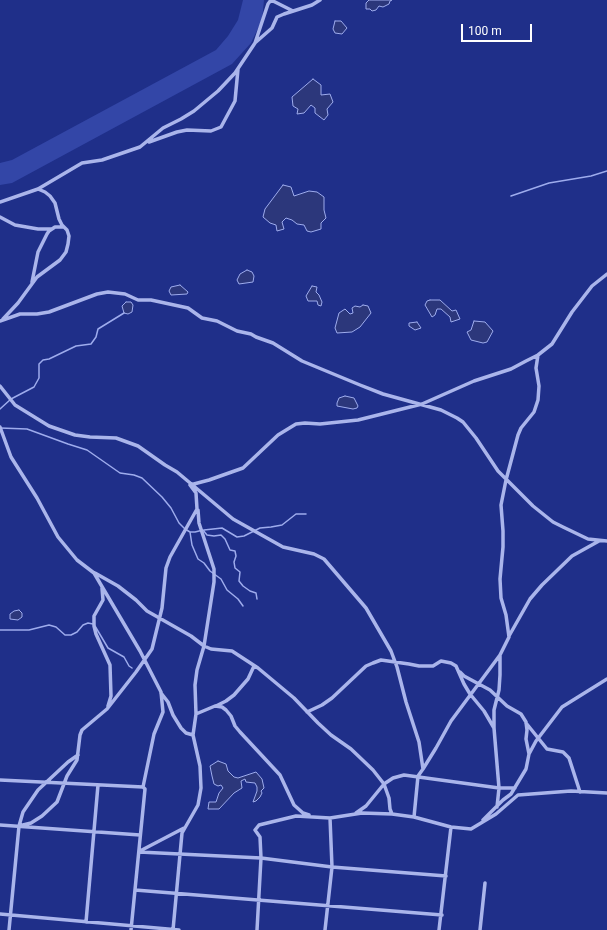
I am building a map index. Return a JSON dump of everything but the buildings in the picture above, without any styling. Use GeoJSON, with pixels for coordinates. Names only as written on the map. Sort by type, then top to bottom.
{"type":"FeatureCollection","features":[{"type":"Feature","properties":{"kind":"street"},"geometry":{"type":"LineString","coordinates":[[255,43],[268,4],[271,0],[293,11]]}},
{"type":"Feature","properties":{"kind":"street"},"geometry":{"type":"LineString","coordinates":[[0,202],[38,189],[82,163],[102,160],[140,147],[164,128],[181,119],[204,103],[218,90],[238,68],[255,43],[272,28],[277,18],[312,5],[320,0]]}},
{"type":"Feature","properties":{"kind":"street"},"geometry":{"type":"LineString","coordinates":[[146,143],[177,132],[187,130],[211,131],[221,127],[235,101],[238,68]]}},
{"type":"Feature","properties":{"kind":"street"},"geometry":{"type":"LineString","coordinates":[[0,322],[18,303],[37,277],[60,260],[66,252],[69,236],[67,230],[59,219],[50,196],[38,189]]}},
{"type":"Feature","properties":{"kind":"street"},"geometry":{"type":"LineString","coordinates":[[0,217],[15,225],[38,229],[52,229]]}},
{"type":"Feature","properties":{"kind":"street"},"geometry":{"type":"LineString","coordinates":[[32,283],[38,252],[47,234],[52,229],[59,226],[64,227]]}},
{"type":"Feature","properties":{"kind":"street"},"geometry":{"type":"LineString","coordinates":[[190,485],[243,468],[278,436],[296,424],[320,424],[358,420],[422,404],[474,381],[510,369],[538,355],[552,344],[572,312],[592,286],[607,274]]}},
{"type":"Feature","properties":{"kind":"street"},"geometry":{"type":"LineString","coordinates":[[0,322],[20,314],[49,312],[97,294],[108,292],[117,292],[138,300],[151,300],[188,308],[202,318],[217,321],[237,331],[251,334],[273,343],[302,361],[383,394],[441,410],[463,422],[476,438],[498,471],[533,506],[553,522],[588,539],[607,541]]}},
{"type":"Feature","properties":{"kind":"street"},"geometry":{"type":"LineString","coordinates":[[509,637],[506,615],[501,598],[500,579],[503,531],[500,506],[518,435],[534,412],[538,400],[539,386],[536,368],[538,355]]}},
{"type":"Feature","properties":{"kind":"street"},"geometry":{"type":"LineString","coordinates":[[0,386],[15,405],[49,426],[75,435],[116,438],[138,446],[176,472],[233,519],[283,547],[314,554],[324,559],[366,608],[395,662],[419,742],[423,769]]}},
{"type":"Feature","properties":{"kind":"street"},"geometry":{"type":"LineString","coordinates":[[0,427],[11,457],[37,498],[58,538],[77,560],[118,586],[147,611],[191,636],[204,646],[211,649],[232,651],[254,666],[294,698],[331,735],[351,749],[365,762],[384,784],[389,798],[392,814]]}},
{"type":"Feature","properties":{"kind":"street"},"geometry":{"type":"LineString","coordinates":[[139,852],[184,827],[192,818],[198,805],[201,788],[200,766],[193,736],[196,714],[195,685],[197,670],[204,646],[214,578],[214,568],[199,523],[196,493],[190,485]]}},
{"type":"Feature","properties":{"kind":"street"},"geometry":{"type":"LineString","coordinates":[[19,826],[31,823],[52,808],[57,802],[64,784],[77,760],[82,730],[107,709],[145,661],[152,649],[160,619],[165,587],[166,568],[170,556],[197,509]]}},
{"type":"Feature","properties":{"kind":"street"},"geometry":{"type":"LineString","coordinates":[[414,817],[418,776],[451,721],[500,655],[530,599],[572,556],[600,541]]}},
{"type":"Feature","properties":{"kind":"street"},"geometry":{"type":"LineString","coordinates":[[94,572],[168,702],[173,716],[181,728],[186,733],[193,736]]}},
{"type":"Feature","properties":{"kind":"street"},"geometry":{"type":"LineString","coordinates":[[102,587],[103,600],[94,616],[94,626],[110,665],[111,696],[107,709]]}},
{"type":"Feature","properties":{"kind":"street"},"geometry":{"type":"LineString","coordinates":[[497,807],[499,788],[494,710],[498,696],[500,655]]}},
{"type":"Feature","properties":{"kind":"street"},"geometry":{"type":"LineString","coordinates":[[307,712],[322,705],[332,698],[366,666],[382,660],[418,666],[433,666],[441,661],[451,663],[456,666],[470,694],[484,711],[494,728]]}},
{"type":"Feature","properties":{"kind":"street"},"geometry":{"type":"LineString","coordinates":[[196,714],[226,701],[234,695],[248,679],[254,666]]}},
{"type":"Feature","properties":{"kind":"street"},"geometry":{"type":"LineString","coordinates":[[459,671],[464,676],[490,690],[508,706],[521,714],[539,738],[543,746],[547,749],[564,752],[568,758],[580,792]]}},
{"type":"Feature","properties":{"kind":"street"},"geometry":{"type":"LineString","coordinates":[[471,829],[511,794],[526,769],[530,754],[539,738],[562,707],[607,679]]}},
{"type":"Feature","properties":{"kind":"street"},"geometry":{"type":"LineString","coordinates":[[131,928],[145,791],[144,788],[154,734],[163,712],[161,692]]}},
{"type":"Feature","properties":{"kind":"street"},"geometry":{"type":"LineString","coordinates":[[215,706],[222,707],[226,710],[231,716],[235,726],[280,775],[294,805],[303,813],[312,817]]}},
{"type":"Feature","properties":{"kind":"street"},"geometry":{"type":"LineString","coordinates":[[526,722],[526,739],[530,754]]}},
{"type":"Feature","properties":{"kind":"street"},"geometry":{"type":"LineString","coordinates":[[9,930],[19,826],[23,812],[38,790],[68,762],[78,755]]}},
{"type":"Feature","properties":{"kind":"street"},"geometry":{"type":"LineString","coordinates":[[351,815],[359,812],[384,784],[393,778],[404,775],[499,788],[515,788]]}},
{"type":"Feature","properties":{"kind":"street"},"geometry":{"type":"LineString","coordinates":[[0,780],[144,788]]}},
{"type":"Feature","properties":{"kind":"street"},"geometry":{"type":"LineString","coordinates":[[86,922],[98,785]]}},
{"type":"Feature","properties":{"kind":"street"},"geometry":{"type":"LineString","coordinates":[[257,930],[261,858],[260,837],[256,830],[259,825],[296,816],[330,818],[362,813],[392,814],[414,817],[451,827],[471,829],[496,814],[518,795],[571,791],[606,794]]}},
{"type":"Feature","properties":{"kind":"street"},"geometry":{"type":"LineString","coordinates":[[325,930],[332,867],[330,818]]}},
{"type":"Feature","properties":{"kind":"street"},"geometry":{"type":"LineString","coordinates":[[0,825],[140,836]]}},
{"type":"Feature","properties":{"kind":"street"},"geometry":{"type":"LineString","coordinates":[[173,930],[182,832],[184,827]]}},
{"type":"Feature","properties":{"kind":"street"},"geometry":{"type":"LineString","coordinates":[[439,930],[442,915],[451,827]]}},
{"type":"Feature","properties":{"kind":"street"},"geometry":{"type":"LineString","coordinates":[[139,852],[261,858],[332,867],[446,876]]}},
{"type":"Feature","properties":{"kind":"street"},"geometry":{"type":"LineString","coordinates":[[480,930],[485,883]]}},
{"type":"Feature","properties":{"kind":"street"},"geometry":{"type":"LineString","coordinates":[[135,890],[442,915]]}},
{"type":"Feature","properties":{"kind":"street"},"geometry":{"type":"LineString","coordinates":[[0,914],[131,928],[179,930]]}},
{"type":"Feature","properties":{"kind":"shaded area"},"geometry":{"type":"Polygon","coordinates":[[[243,0],[264,0],[262,20],[251,43],[232,64],[12,183],[0,185],[0,163],[12,160],[216,50],[228,36],[238,20],[243,0]]]}},
{"type":"Feature","properties":{"kind":"water"},"geometry":{"type":"Polygon","coordinates":[[[369,0],[392,0],[389,4],[383,7],[379,6],[376,10],[372,11],[370,9],[366,9],[366,3],[369,0]]]}},
{"type":"Feature","properties":{"kind":"water"},"geometry":{"type":"Polygon","coordinates":[[[335,21],[341,21],[347,28],[342,34],[335,33],[333,29],[335,21]]]}},
{"type":"Feature","properties":{"kind":"water"},"geometry":{"type":"Polygon","coordinates":[[[313,79],[321,85],[321,95],[330,94],[333,102],[327,109],[328,115],[324,120],[315,113],[315,108],[311,105],[304,113],[297,114],[298,109],[293,106],[292,97],[313,79]]]}},
{"type":"Feature","properties":{"kind":"water"},"geometry":{"type":"Polygon","coordinates":[[[283,185],[291,187],[294,196],[309,191],[317,192],[324,197],[324,210],[326,218],[321,223],[321,229],[311,232],[307,231],[304,225],[297,224],[286,218],[282,222],[284,229],[277,231],[276,225],[270,223],[263,217],[265,209],[283,185]]]}},
{"type":"Feature","properties":{"kind":"water"},"geometry":{"type":"Polygon","coordinates":[[[247,270],[252,272],[254,276],[253,282],[239,284],[237,280],[240,274],[247,270]]]}},
{"type":"Feature","properties":{"kind":"water"},"geometry":{"type":"Polygon","coordinates":[[[180,285],[188,292],[187,294],[171,295],[169,291],[171,287],[180,285]]]}},
{"type":"Feature","properties":{"kind":"water"},"geometry":{"type":"Polygon","coordinates":[[[312,286],[317,287],[316,292],[322,302],[321,306],[318,305],[317,301],[308,301],[306,296],[312,286]]]}},
{"type":"Feature","properties":{"kind":"water"},"geometry":{"type":"Polygon","coordinates":[[[440,300],[452,311],[456,310],[460,319],[451,322],[450,317],[441,309],[437,309],[435,315],[432,317],[425,305],[427,301],[440,300]]]}},
{"type":"Feature","properties":{"kind":"water"},"geometry":{"type":"Polygon","coordinates":[[[126,302],[131,302],[133,305],[132,312],[128,314],[124,313],[122,306],[126,302]]]}},
{"type":"Feature","properties":{"kind":"water"},"geometry":{"type":"Polygon","coordinates":[[[363,305],[368,306],[371,313],[360,327],[352,332],[337,333],[335,328],[339,313],[345,309],[350,314],[353,313],[352,308],[363,305]]]}},
{"type":"Feature","properties":{"kind":"water"},"geometry":{"type":"Polygon","coordinates":[[[474,321],[485,322],[493,331],[487,342],[483,343],[471,340],[467,332],[471,330],[474,321]]]}},
{"type":"Feature","properties":{"kind":"water"},"geometry":{"type":"Polygon","coordinates":[[[417,322],[421,328],[415,330],[409,326],[409,323],[417,322]]]}},
{"type":"Feature","properties":{"kind":"water"},"geometry":{"type":"Polygon","coordinates":[[[345,396],[354,398],[358,406],[357,408],[353,409],[337,406],[339,398],[345,396]]]}},
{"type":"Feature","properties":{"kind":"water"},"geometry":{"type":"Polygon","coordinates":[[[19,610],[22,613],[22,617],[18,620],[10,619],[10,614],[19,610]]]}},
{"type":"Feature","properties":{"kind":"water"},"geometry":{"type":"Polygon","coordinates":[[[218,761],[226,764],[228,771],[234,777],[238,778],[256,772],[262,779],[264,788],[261,791],[262,793],[260,797],[253,802],[257,787],[255,783],[246,782],[245,779],[241,781],[242,788],[234,793],[219,809],[208,809],[209,802],[216,802],[219,793],[223,788],[221,785],[218,786],[214,784],[210,766],[218,761]]]}},
{"type":"Feature","properties":{"kind":"waterway"},"geometry":{"type":"LineString","coordinates":[[511,196],[549,183],[591,176],[607,171]]}},
{"type":"Feature","properties":{"kind":"waterway"},"geometry":{"type":"LineString","coordinates":[[0,409],[11,399],[34,387],[39,378],[39,364],[43,360],[49,359],[76,346],[91,344],[96,337],[98,329],[124,313]]}},
{"type":"Feature","properties":{"kind":"waterway"},"geometry":{"type":"LineString","coordinates":[[0,428],[27,429],[87,450],[120,473],[142,478],[162,497],[171,508],[179,523],[185,529],[190,532],[203,530],[207,535],[221,535],[225,539],[230,550],[235,551],[236,556],[234,562],[235,568],[240,572],[239,581],[250,591],[256,593],[257,599]]}},
{"type":"Feature","properties":{"kind":"waterway"},"geometry":{"type":"LineString","coordinates":[[204,530],[222,528],[237,537],[244,536],[260,528],[282,525],[296,514],[306,514]]}},
{"type":"Feature","properties":{"kind":"waterway"},"geometry":{"type":"LineString","coordinates":[[190,532],[192,545],[198,559],[221,579],[227,590],[238,599],[243,606]]}},
{"type":"Feature","properties":{"kind":"waterway"},"geometry":{"type":"LineString","coordinates":[[0,630],[29,630],[49,625],[56,627],[65,635],[71,635],[77,632],[83,625],[88,623],[93,624]]}},
{"type":"Feature","properties":{"kind":"waterway"},"geometry":{"type":"LineString","coordinates":[[95,626],[108,648],[124,657],[129,666],[132,668]]}}]}
